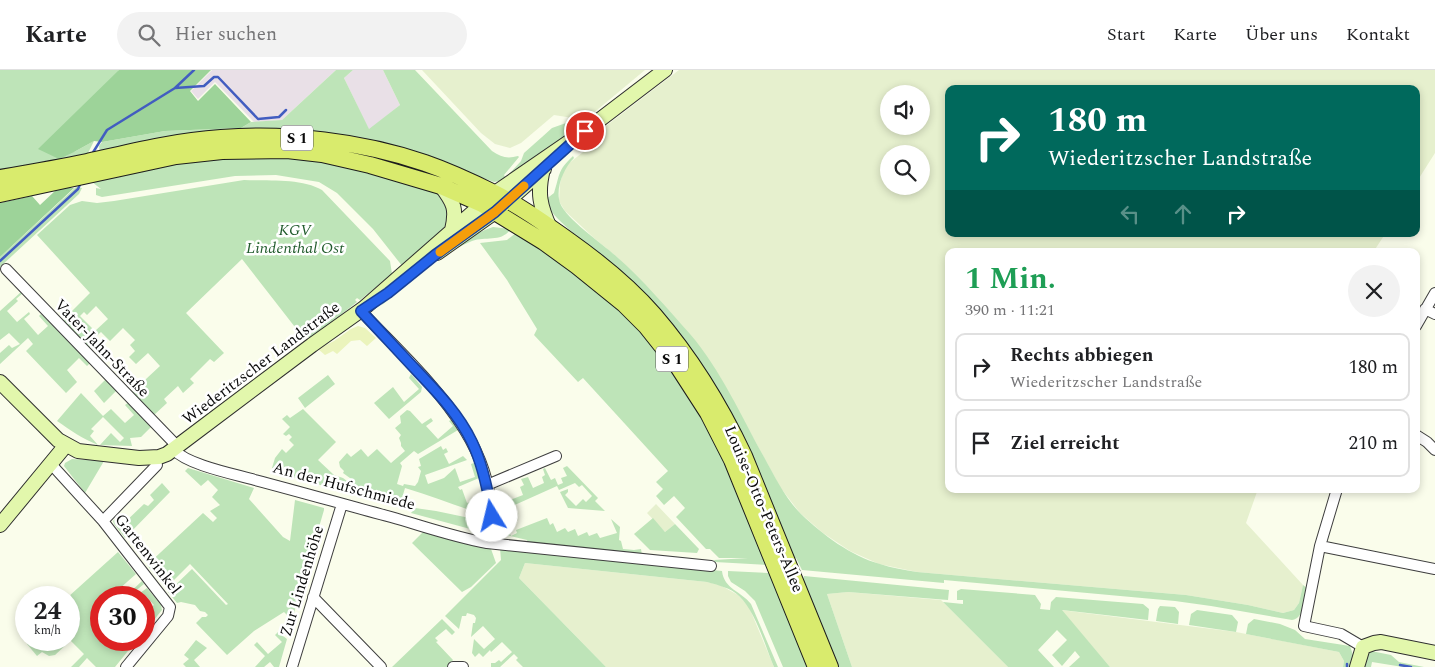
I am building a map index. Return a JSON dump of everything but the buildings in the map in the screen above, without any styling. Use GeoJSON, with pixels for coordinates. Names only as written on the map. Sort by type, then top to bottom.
{"type":"FeatureCollection","features":[{"type":"Feature","properties":{"kind":"main road","name":"S 1"},"geometry":{"type":"LineString","coordinates":[[0,194],[86,169],[143,149],[197,140],[288,137],[346,144],[426,163],[495,202]]}},
{"type":"Feature","properties":{"kind":"main road","name":"S 1"},"geometry":{"type":"LineString","coordinates":[[0,178],[145,162],[199,153],[242,150],[287,150],[346,159],[495,202]]}},
{"type":"Feature","properties":{"kind":"main road","name":"Louise-Otto-Peters-Allee"},"geometry":{"type":"LineString","coordinates":[[495,202],[550,228],[597,261],[633,293],[653,314],[693,365],[730,426],[754,478],[816,667]]}},
{"type":"Feature","properties":{"kind":"main road","name":"Louise-Otto-Peters-Allee"},"geometry":{"type":"LineString","coordinates":[[495,202],[624,304],[658,340],[696,393],[718,432],[830,667]]}},
{"type":"Feature","properties":{"kind":"street","name":"Wiederitzscher Landstraße"},"geometry":{"type":"LineString","coordinates":[[176,448],[312,345],[388,293],[435,255],[495,202],[665,70]]}},
{"type":"Feature","properties":{"kind":"street","name":"Wiederitzscher Landstraße"},"geometry":{"type":"LineString","coordinates":[[365,308],[452,230],[543,169],[585,131]]}},
{"type":"Feature","properties":{"kind":"street"},"geometry":{"type":"LineString","coordinates":[[543,169],[539,185],[540,198],[550,228]]}},
{"type":"Feature","properties":{"kind":"street"},"geometry":{"type":"LineString","coordinates":[[441,186],[449,196],[455,211],[452,230]]}},
{"type":"Feature","properties":{"kind":"street","name":"Vater-Jahn-Straße"},"geometry":{"type":"LineString","coordinates":[[6,269],[176,448]]}},
{"type":"Feature","properties":{"kind":"street"},"geometry":{"type":"LineString","coordinates":[[1420,319],[1435,293]]}},
{"type":"Feature","properties":{"kind":"street"},"geometry":{"type":"LineString","coordinates":[[365,308],[443,398],[472,442],[487,485],[492,516],[487,543]]}},
{"type":"Feature","properties":{"kind":"street"},"geometry":{"type":"LineString","coordinates":[[1426,309],[1435,314]]}},
{"type":"Feature","properties":{"kind":"street"},"geometry":{"type":"LineString","coordinates":[[0,382],[66,446],[78,451],[139,458],[159,457],[176,448]]}},
{"type":"Feature","properties":{"kind":"street"},"geometry":{"type":"LineString","coordinates":[[1420,438],[1435,450]]}},
{"type":"Feature","properties":{"kind":"street"},"geometry":{"type":"LineString","coordinates":[[0,525],[66,446]]}},
{"type":"Feature","properties":{"kind":"street","name":"An der Hufschmiede"},"geometry":{"type":"LineString","coordinates":[[176,448],[182,456],[190,460],[464,539],[712,566]]}},
{"type":"Feature","properties":{"kind":"street"},"geometry":{"type":"LineString","coordinates":[[487,485],[556,456]]}},
{"type":"Feature","properties":{"kind":"street","name":"Gartenwinkel"},"geometry":{"type":"LineString","coordinates":[[51,464],[103,521],[170,607],[168,616],[126,667]]}},
{"type":"Feature","properties":{"kind":"street"},"geometry":{"type":"LineString","coordinates":[[103,521],[157,465]]}},
{"type":"Feature","properties":{"kind":"street"},"geometry":{"type":"LineString","coordinates":[[1336,493],[1320,546],[1304,626],[1340,634],[1363,647],[1381,642],[1435,653]]}},
{"type":"Feature","properties":{"kind":"street","name":"Zur Lindenhöhe"},"geometry":{"type":"LineString","coordinates":[[292,667],[342,504]]}},
{"type":"Feature","properties":{"kind":"street"},"geometry":{"type":"LineString","coordinates":[[1320,546],[1435,569]]}},
{"type":"Feature","properties":{"kind":"street"},"geometry":{"type":"LineString","coordinates":[[313,597],[381,667]]}},
{"type":"Feature","properties":{"kind":"street"},"geometry":{"type":"LineString","coordinates":[[1357,667],[1363,647]]}},
{"type":"Feature","properties":{"kind":"street"},"geometry":{"type":"LineString","coordinates":[[453,667],[463,667]]}},
{"type":"Feature","properties":{"kind":"shaded area"},"geometry":{"type":"Polygon","coordinates":[[[119,70],[211,70],[190,91],[198,101],[215,84],[251,122],[241,128],[165,131],[102,142],[94,141],[59,159],[38,149],[119,70]]]}},
{"type":"Feature","properties":{"kind":"shaded area"},"geometry":{"type":"Polygon","coordinates":[[[212,70],[336,70],[282,120],[254,122],[215,82],[198,99],[191,91],[212,70]]]}},
{"type":"Feature","properties":{"kind":"shaded area"},"geometry":{"type":"Polygon","coordinates":[[[353,70],[383,70],[400,105],[369,130],[344,78],[353,70]]]}},
{"type":"Feature","properties":{"kind":"shaded area"},"geometry":{"type":"Polygon","coordinates":[[[422,70],[645,70],[585,120],[554,115],[521,143],[510,148],[495,144],[481,133],[422,70]]]}},
{"type":"Feature","properties":{"kind":"shaded area"},"geometry":{"type":"Polygon","coordinates":[[[679,70],[1435,70],[1435,153],[1420,177],[1420,85],[945,85],[945,237],[1383,237],[1376,248],[945,248],[945,493],[1257,493],[1246,523],[1303,585],[1299,603],[1294,610],[1283,613],[1186,595],[917,572],[879,564],[850,551],[823,533],[800,513],[780,487],[720,377],[691,337],[618,258],[565,211],[559,201],[560,184],[563,171],[568,164],[597,141],[602,129],[679,70]]]}},
{"type":"Feature","properties":{"kind":"shaded area"},"geometry":{"type":"Polygon","coordinates":[[[74,188],[0,257],[0,203],[32,196],[40,205],[55,191],[74,188]]]}},
{"type":"Feature","properties":{"kind":"shaded area"},"geometry":{"type":"Polygon","coordinates":[[[656,504],[675,524],[665,532],[647,513],[656,504]]]}},
{"type":"Feature","properties":{"kind":"shaded area"},"geometry":{"type":"Polygon","coordinates":[[[525,563],[707,582],[720,585],[738,595],[749,607],[774,667],[606,667],[519,578],[525,563]]]}},
{"type":"Feature","properties":{"kind":"shaded area"},"geometry":{"type":"Polygon","coordinates":[[[848,592],[941,600],[1008,667],[852,667],[827,594],[848,592]]]}},
{"type":"Feature","properties":{"kind":"shaded area"},"geometry":{"type":"Polygon","coordinates":[[[1061,610],[1236,632],[1339,652],[1344,661],[1343,667],[1110,667],[1061,610]]]}},
{"type":"Feature","properties":{"kind":"green space"},"geometry":{"type":"Polygon","coordinates":[[[0,70],[119,70],[74,152],[94,141],[86,157],[0,173],[0,70]]]}},
{"type":"Feature","properties":{"kind":"green space"},"geometry":{"type":"Polygon","coordinates":[[[336,70],[353,70],[344,78],[369,129],[400,105],[383,70],[415,70],[492,151],[504,157],[519,157],[504,175],[505,177],[494,182],[406,151],[100,153],[99,146],[102,142],[165,131],[241,128],[251,122],[282,120],[336,70]]]}},
{"type":"Feature","properties":{"kind":"green space"},"geometry":{"type":"Polygon","coordinates":[[[566,123],[571,126],[573,131],[511,175],[510,173],[521,161],[524,153],[552,128],[566,123]]]}},
{"type":"Feature","properties":{"kind":"green space"},"geometry":{"type":"Polygon","coordinates":[[[244,155],[335,161],[437,192],[450,204],[448,225],[403,267],[373,229],[337,193],[319,182],[276,175],[235,176],[102,197],[96,195],[96,188],[101,189],[92,182],[126,171],[244,155]]]}},
{"type":"Feature","properties":{"kind":"green space"},"geometry":{"type":"Polygon","coordinates":[[[573,156],[574,158],[564,173],[559,191],[560,203],[564,210],[577,224],[636,275],[690,334],[721,378],[776,480],[790,501],[801,514],[838,544],[869,560],[889,567],[917,572],[1186,595],[1283,613],[1294,610],[1299,603],[1303,585],[1307,588],[1304,607],[1300,616],[1292,620],[1175,601],[944,580],[944,583],[802,570],[602,256],[562,223],[549,208],[545,200],[554,193],[558,177],[573,156]]]}},
{"type":"Feature","properties":{"kind":"green space","name":"KGV Lindenthal Ost"},"geometry":{"type":"Polygon","coordinates":[[[244,180],[284,181],[314,186],[322,190],[390,261],[392,274],[360,300],[357,298],[355,300],[357,302],[310,339],[302,328],[298,331],[242,259],[186,313],[224,353],[214,362],[210,359],[190,379],[194,383],[183,393],[178,386],[164,399],[167,403],[154,415],[132,392],[160,366],[148,353],[136,364],[129,357],[135,351],[130,345],[135,340],[123,328],[110,341],[101,332],[91,341],[93,343],[88,348],[62,321],[90,293],[37,235],[70,205],[82,201],[97,203],[244,180]],[[96,306],[87,315],[84,312],[80,316],[95,331],[108,319],[96,306]]]}},
{"type":"Feature","properties":{"kind":"green space"},"geometry":{"type":"Polygon","coordinates":[[[76,187],[82,188],[79,194],[0,267],[0,257],[76,187]]]}},
{"type":"Feature","properties":{"kind":"green space"},"geometry":{"type":"Polygon","coordinates":[[[493,227],[511,229],[498,238],[472,241],[448,254],[382,305],[394,292],[448,251],[470,237],[493,227]]]}},
{"type":"Feature","properties":{"kind":"green space"},"geometry":{"type":"Polygon","coordinates":[[[517,232],[535,242],[640,326],[706,419],[767,565],[715,562],[714,560],[748,558],[719,558],[710,549],[706,549],[676,517],[685,508],[674,496],[664,505],[656,496],[663,489],[656,482],[668,471],[583,378],[578,382],[534,335],[537,329],[507,280],[480,243],[507,240],[517,232]]]}},
{"type":"Feature","properties":{"kind":"green space"},"geometry":{"type":"Polygon","coordinates":[[[21,292],[23,293],[16,299],[18,301],[7,311],[17,322],[29,312],[30,314],[24,319],[38,335],[48,326],[39,316],[41,314],[90,363],[87,366],[79,358],[67,370],[77,382],[66,393],[26,351],[33,344],[28,338],[0,364],[0,353],[9,345],[12,348],[20,344],[9,333],[0,340],[0,311],[21,292]]]}},
{"type":"Feature","properties":{"kind":"green space"},"geometry":{"type":"Polygon","coordinates":[[[411,374],[422,387],[421,392],[389,419],[374,403],[393,387],[404,402],[419,389],[409,378],[411,374]]]}},
{"type":"Feature","properties":{"kind":"green space"},"geometry":{"type":"Polygon","coordinates":[[[328,375],[335,384],[305,408],[298,398],[328,375]]]}},
{"type":"Feature","properties":{"kind":"green space"},"geometry":{"type":"Polygon","coordinates":[[[106,379],[117,390],[104,403],[94,391],[106,379]]]}},
{"type":"Feature","properties":{"kind":"green space"},"geometry":{"type":"Polygon","coordinates":[[[81,393],[103,416],[111,409],[125,423],[134,415],[125,405],[129,402],[152,426],[141,437],[130,438],[132,446],[100,445],[111,433],[120,442],[124,438],[103,417],[91,429],[94,431],[90,436],[98,445],[92,443],[57,421],[81,393]]]}},
{"type":"Feature","properties":{"kind":"green space"},"geometry":{"type":"Polygon","coordinates":[[[303,409],[336,442],[318,460],[334,475],[343,478],[351,484],[354,481],[343,473],[344,471],[340,467],[339,462],[347,453],[351,457],[361,449],[368,457],[377,449],[391,463],[405,451],[401,446],[399,438],[401,435],[395,428],[401,423],[400,416],[407,410],[422,424],[431,418],[433,421],[426,426],[438,439],[453,426],[449,421],[451,420],[458,430],[418,454],[414,451],[400,463],[402,466],[397,484],[415,486],[421,471],[418,467],[421,466],[419,459],[441,446],[443,450],[446,448],[448,452],[444,454],[449,464],[463,456],[467,460],[425,475],[428,484],[444,478],[455,468],[460,482],[475,477],[471,464],[474,463],[479,478],[458,487],[460,490],[462,489],[467,503],[484,497],[486,515],[405,488],[398,507],[278,473],[279,470],[272,468],[275,458],[282,449],[286,453],[294,445],[289,440],[292,437],[289,434],[286,436],[283,434],[290,427],[282,419],[287,415],[290,418],[303,409]]]}},
{"type":"Feature","properties":{"kind":"green space"},"geometry":{"type":"Polygon","coordinates":[[[72,459],[104,461],[85,493],[64,466],[65,463],[72,459]]]}},
{"type":"Feature","properties":{"kind":"green space"},"geometry":{"type":"Polygon","coordinates":[[[567,466],[598,498],[595,501],[605,511],[568,508],[560,492],[568,489],[565,495],[576,506],[583,499],[586,502],[592,496],[582,485],[579,487],[575,483],[559,490],[557,486],[506,509],[496,506],[496,498],[499,504],[523,495],[520,487],[524,485],[521,479],[528,477],[533,488],[544,483],[542,477],[545,475],[543,469],[545,468],[551,480],[555,478],[558,485],[563,483],[561,478],[567,476],[563,468],[567,466]]]}},
{"type":"Feature","properties":{"kind":"green space"},"geometry":{"type":"Polygon","coordinates":[[[188,468],[254,488],[249,499],[283,537],[290,541],[295,500],[324,508],[292,620],[284,612],[254,631],[227,655],[196,623],[202,617],[208,615],[200,611],[195,605],[177,603],[168,592],[192,569],[226,605],[228,604],[190,564],[166,588],[147,565],[203,513],[213,522],[217,518],[210,511],[220,505],[212,497],[218,490],[208,480],[201,486],[185,471],[188,468]]]}},
{"type":"Feature","properties":{"kind":"green space"},"geometry":{"type":"Polygon","coordinates":[[[162,483],[170,492],[125,538],[113,521],[115,519],[122,525],[144,504],[148,506],[154,500],[150,495],[162,483]]]}},
{"type":"Feature","properties":{"kind":"green space"},"geometry":{"type":"Polygon","coordinates":[[[415,508],[484,521],[482,526],[474,530],[411,513],[415,508]]]}},
{"type":"Feature","properties":{"kind":"green space"},"geometry":{"type":"Polygon","coordinates":[[[547,518],[550,525],[553,523],[557,532],[565,528],[568,532],[575,529],[578,536],[587,532],[589,536],[597,533],[600,538],[617,533],[611,519],[620,527],[619,540],[623,549],[641,549],[642,555],[528,544],[527,540],[502,534],[509,531],[511,536],[517,533],[516,530],[547,518]]]}},
{"type":"Feature","properties":{"kind":"green space"},"geometry":{"type":"Polygon","coordinates":[[[653,518],[665,532],[675,524],[699,549],[697,553],[650,550],[634,534],[653,518]]]}},
{"type":"Feature","properties":{"kind":"green space"},"geometry":{"type":"Polygon","coordinates":[[[425,530],[468,544],[491,549],[496,563],[471,587],[462,592],[412,543],[425,530]]]}},
{"type":"Feature","properties":{"kind":"green space"},"geometry":{"type":"Polygon","coordinates":[[[500,548],[722,571],[723,577],[729,586],[751,604],[778,667],[774,667],[755,620],[745,603],[736,593],[724,587],[707,582],[525,563],[519,578],[606,667],[523,667],[516,660],[518,658],[514,654],[500,667],[491,667],[491,663],[499,660],[501,662],[512,652],[502,642],[483,657],[479,653],[475,657],[472,653],[474,639],[484,649],[495,639],[483,626],[471,637],[473,623],[475,623],[476,618],[474,615],[467,613],[466,616],[462,616],[459,629],[445,616],[501,560],[500,548]]]}},
{"type":"Feature","properties":{"kind":"green space"},"geometry":{"type":"Polygon","coordinates":[[[118,552],[136,574],[122,586],[90,586],[90,651],[128,651],[115,667],[96,667],[87,658],[79,667],[71,667],[84,654],[80,650],[80,586],[118,552]]]}},
{"type":"Feature","properties":{"kind":"green space"},"geometry":{"type":"Polygon","coordinates":[[[728,571],[769,573],[810,667],[783,667],[755,601],[745,591],[731,582],[728,571]]]}},
{"type":"Feature","properties":{"kind":"green space"},"geometry":{"type":"Polygon","coordinates":[[[804,576],[949,590],[948,600],[848,592],[827,594],[852,667],[836,667],[805,589],[807,588],[803,579],[804,576]]]}},
{"type":"Feature","properties":{"kind":"green space"},"geometry":{"type":"Polygon","coordinates":[[[142,581],[144,584],[142,586],[137,586],[142,581]]]}},
{"type":"Feature","properties":{"kind":"green space"},"geometry":{"type":"Polygon","coordinates":[[[961,589],[1035,595],[1041,604],[1040,609],[1050,610],[1051,602],[1056,597],[1143,604],[1149,609],[1148,620],[1062,610],[1110,667],[1069,667],[1080,657],[1075,651],[1062,666],[1052,655],[1067,640],[1057,630],[1038,650],[1054,667],[1008,667],[943,602],[963,604],[963,600],[957,600],[957,591],[961,589]]]}},
{"type":"Feature","properties":{"kind":"green space"},"geometry":{"type":"Polygon","coordinates":[[[155,598],[161,605],[162,610],[155,619],[155,598]]]}},
{"type":"Feature","properties":{"kind":"green space"},"geometry":{"type":"Polygon","coordinates":[[[1160,606],[1175,607],[1179,612],[1178,624],[1156,621],[1160,606]]]}},
{"type":"Feature","properties":{"kind":"green space"},"geometry":{"type":"Polygon","coordinates":[[[1197,610],[1232,615],[1238,622],[1236,632],[1189,625],[1191,614],[1197,610]]]}},
{"type":"Feature","properties":{"kind":"green space"},"geometry":{"type":"Polygon","coordinates":[[[442,619],[455,632],[452,635],[446,629],[435,638],[438,641],[436,642],[453,660],[447,667],[392,667],[442,619]]]}},
{"type":"Feature","properties":{"kind":"green space"},"geometry":{"type":"Polygon","coordinates":[[[1254,619],[1280,624],[1295,630],[1305,639],[1350,646],[1353,655],[1353,667],[1343,667],[1344,661],[1339,652],[1246,634],[1248,624],[1254,619]]]}},
{"type":"Feature","properties":{"kind":"green space"},"geometry":{"type":"Polygon","coordinates":[[[278,632],[287,639],[279,667],[274,667],[270,662],[264,667],[255,667],[265,656],[254,645],[257,642],[268,654],[282,642],[275,635],[278,632]]]}},
{"type":"Feature","properties":{"kind":"green space"},"geometry":{"type":"Polygon","coordinates":[[[196,640],[207,648],[194,660],[200,667],[186,667],[183,664],[189,659],[184,655],[196,640]]]}},
{"type":"Feature","properties":{"kind":"green space"},"geometry":{"type":"Polygon","coordinates":[[[33,651],[59,651],[55,655],[49,656],[42,652],[37,656],[33,651]]]}},
{"type":"Feature","properties":{"kind":"green space"},"geometry":{"type":"Polygon","coordinates":[[[1371,651],[1391,655],[1399,662],[1424,667],[1403,667],[1372,662],[1371,667],[1362,667],[1367,655],[1371,651]]]}},
{"type":"Feature","properties":{"kind":"sand"},"geometry":{"type":"Polygon","coordinates":[[[358,326],[365,328],[376,338],[367,346],[360,340],[351,341],[337,354],[333,351],[325,355],[318,349],[334,341],[358,326]]]}},
{"type":"Feature","properties":{"kind":"waterway"},"geometry":{"type":"LineString","coordinates":[[92,154],[107,130],[175,88],[194,70]]}},
{"type":"Feature","properties":{"kind":"waterway"},"geometry":{"type":"LineString","coordinates":[[175,88],[204,86],[214,77],[218,77],[258,119],[279,117],[286,110]]}},
{"type":"Feature","properties":{"kind":"waterway"},"geometry":{"type":"LineString","coordinates":[[0,261],[78,189],[81,182]]}},
{"type":"Feature","properties":{"kind":"waterway"},"geometry":{"type":"LineString","coordinates":[[1400,665],[1411,667]]}},
{"type":"Feature","properties":{"kind":"slow traffic"},"geometry":{"type":"LineString","coordinates":[[440,252],[475,228],[524,186]]}},
{"type":"Feature","properties":{"kind":"route"},"geometry":{"type":"LineString","coordinates":[[492,516],[482,468],[472,442],[454,412],[361,311],[388,293],[435,255],[495,212],[585,131]]}}]}
